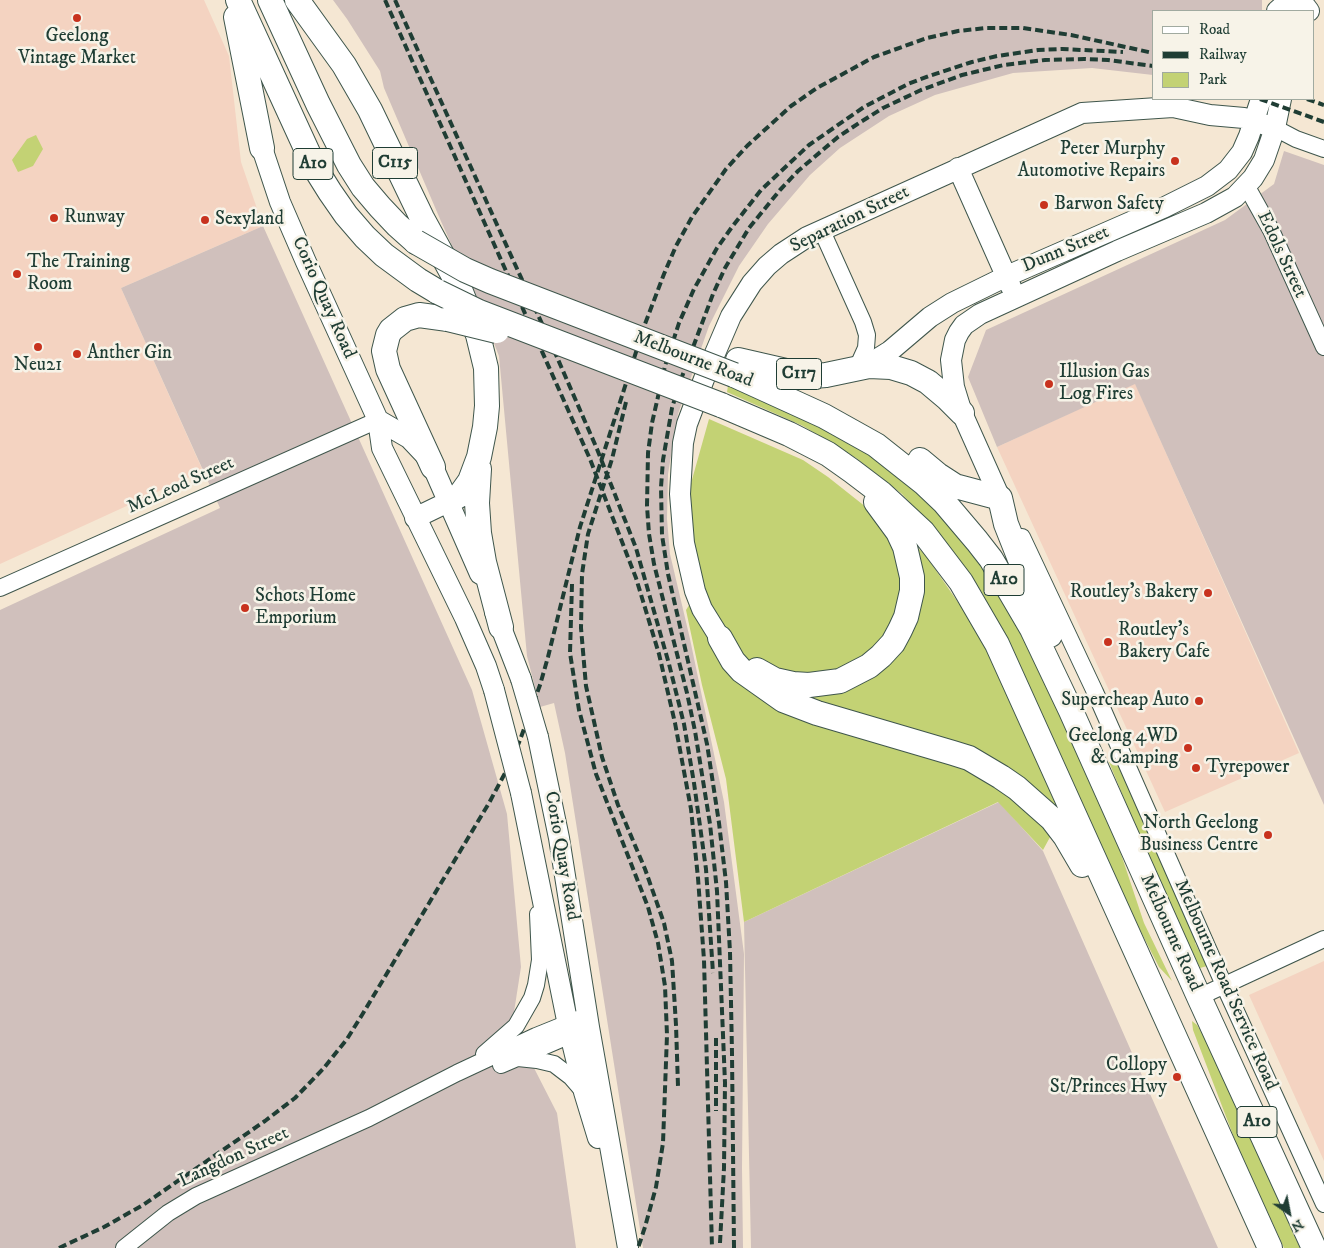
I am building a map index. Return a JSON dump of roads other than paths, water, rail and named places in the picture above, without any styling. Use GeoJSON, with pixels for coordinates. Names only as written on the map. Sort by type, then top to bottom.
{"type":"FeatureCollection","features":[{"type":"Feature","properties":{"kind":"highway","name":"C115"},"geometry":{"type":"LineString","coordinates":[[232,0],[262,148]]}},
{"type":"Feature","properties":{"kind":"highway","name":"Melbourne Road"},"geometry":{"type":"LineString","coordinates":[[238,0],[307,150],[330,192],[352,222],[384,255],[418,280],[479,312],[789,434],[828,454],[874,487],[923,532],[961,582],[997,644],[1270,1248]]}},
{"type":"Feature","properties":{"kind":"highway","name":"Melbourne Road"},"geometry":{"type":"LineString","coordinates":[[270,0],[318,104],[349,165],[363,187],[397,225],[416,242],[465,270],[620,332]]}},
{"type":"Feature","properties":{"kind":"highway","name":"C115"},"geometry":{"type":"LineString","coordinates":[[297,0],[344,65],[361,93],[422,218],[457,282],[471,314],[483,351],[486,368],[487,406],[480,457],[477,503],[479,533],[484,562],[501,627]]}},
{"type":"Feature","properties":{"kind":"highway","name":"C115"},"geometry":{"type":"LineString","coordinates":[[432,467],[388,369],[384,350],[391,330],[405,318],[419,315],[448,319],[579,350]]}},
{"type":"Feature","properties":{"kind":"highway","name":"C117"},"geometry":{"type":"LineString","coordinates":[[620,332],[736,367],[813,376],[826,376],[858,368]]}},
{"type":"Feature","properties":{"kind":"highway"},"geometry":{"type":"LineString","coordinates":[[858,368],[884,366],[911,373],[928,382],[962,413]]}},
{"type":"Feature","properties":{"kind":"highway","name":"Melbourne Road"},"geometry":{"type":"LineString","coordinates":[[736,367],[764,388],[824,416],[876,445],[924,483],[944,502],[977,540],[1010,588],[1071,711],[1314,1248]]}},
{"type":"Feature","properties":{"kind":"highway"},"geometry":{"type":"LineString","coordinates":[[764,388],[829,404],[847,411],[881,430],[948,482],[961,488],[1000,498],[1006,524],[1052,642],[1071,711]]}},
{"type":"Feature","properties":{"kind":"highway"},"geometry":{"type":"LineString","coordinates":[[720,638],[746,663],[761,673],[775,680],[809,685],[840,680],[856,673],[881,656],[893,643],[910,603],[912,590],[912,577],[906,547],[881,508],[828,454]]}},
{"type":"Feature","properties":{"kind":"highway"},"geometry":{"type":"LineString","coordinates":[[448,502],[460,495],[466,488],[474,474],[480,457]]}},
{"type":"Feature","properties":{"kind":"highway"},"geometry":{"type":"LineString","coordinates":[[720,638],[733,661],[742,671],[783,700],[817,713],[969,758],[1017,788],[1052,819],[1065,836],[1091,882],[1134,946]]}},
{"type":"Feature","properties":{"kind":"highway"},"geometry":{"type":"LineString","coordinates":[[1165,1013],[1199,997]]}},
{"type":"Feature","properties":{"kind":"main road"},"geometry":{"type":"LineString","coordinates":[[1277,10],[1286,3],[1302,3]]}},
{"type":"Feature","properties":{"kind":"main road"},"geometry":{"type":"LineString","coordinates":[[1314,23],[1324,14]]}},
{"type":"Feature","properties":{"kind":"main road","name":"C117"},"geometry":{"type":"LineString","coordinates":[[1254,120],[1261,100]]}},
{"type":"Feature","properties":{"kind":"main road"},"geometry":{"type":"LineString","coordinates":[[1254,120],[1275,128],[1281,100]]}},
{"type":"Feature","properties":{"kind":"main road","name":"Separation Street"},"geometry":{"type":"LineString","coordinates":[[720,638],[702,609],[694,591],[684,543],[681,520],[680,467],[683,443],[687,424],[724,331],[752,283],[767,266],[807,237],[1082,113],[1173,107],[1210,115],[1254,120]]}},
{"type":"Feature","properties":{"kind":"main road","name":"Dunn Street"},"geometry":{"type":"LineString","coordinates":[[858,368],[874,361],[890,350],[942,309],[1007,276],[1190,196],[1207,186],[1228,170],[1242,152],[1254,120]]}},
{"type":"Feature","properties":{"kind":"main road","name":"Dunn Street"},"geometry":{"type":"LineString","coordinates":[[962,413],[951,372],[953,348],[964,325],[976,316],[1117,251],[1206,213],[1235,196],[1246,187],[1264,160],[1275,128]]}},
{"type":"Feature","properties":{"kind":"main road","name":"Corio Quay Road"},"geometry":{"type":"LineString","coordinates":[[262,148],[280,202],[378,420],[382,448],[465,618],[486,666],[521,793],[569,1029],[584,1092],[623,1224]]}},
{"type":"Feature","properties":{"kind":"main road"},"geometry":{"type":"LineString","coordinates":[[958,168],[1016,298]]}},
{"type":"Feature","properties":{"kind":"main road","name":"Edols Street"},"geometry":{"type":"LineString","coordinates":[[1228,170],[1246,187]]}},
{"type":"Feature","properties":{"kind":"main road","name":"Melbourne Road Service Road"},"geometry":{"type":"LineString","coordinates":[[962,413],[1000,498]]}},
{"type":"Feature","properties":{"kind":"main road","name":"Corio Quay Road"},"geometry":{"type":"LineString","coordinates":[[378,420],[409,438],[422,451],[432,467],[501,627],[521,679],[538,736],[559,838],[588,1021],[628,1248]]}},
{"type":"Feature","properties":{"kind":"main road"},"geometry":{"type":"LineString","coordinates":[[415,518],[448,502]]}},
{"type":"Feature","properties":{"kind":"street"},"geometry":{"type":"LineString","coordinates":[[1275,128],[1296,139],[1324,149]]}},
{"type":"Feature","properties":{"kind":"street","name":"Edols Street"},"geometry":{"type":"LineString","coordinates":[[1246,187],[1271,230],[1324,347]]}},
{"type":"Feature","properties":{"kind":"street"},"geometry":{"type":"LineString","coordinates":[[822,231],[864,326],[867,339],[866,348],[858,368]]}},
{"type":"Feature","properties":{"kind":"street","name":"McLeod Street"},"geometry":{"type":"LineString","coordinates":[[0,588],[378,420]]}},
{"type":"Feature","properties":{"kind":"street","name":"Melbourne Road Service Road"},"geometry":{"type":"LineString","coordinates":[[1000,498],[1038,568],[1070,637],[1224,985],[1324,1204]]}},
{"type":"Feature","properties":{"kind":"street"},"geometry":{"type":"LineString","coordinates":[[459,1076],[512,1030],[525,1013],[532,998],[538,973],[540,946],[532,846]]}},
{"type":"Feature","properties":{"kind":"street"},"geometry":{"type":"LineString","coordinates":[[1199,997],[1324,939]]}},
{"type":"Feature","properties":{"kind":"street","name":"Langdon Street"},"geometry":{"type":"LineString","coordinates":[[124,1248],[168,1213],[196,1196],[459,1076],[588,1021]]}},
{"type":"Feature","properties":{"kind":"street","name":"Langdon Street"},"geometry":{"type":"LineString","coordinates":[[459,1076],[517,1058],[569,1029]]}},
{"type":"Feature","properties":{"kind":"street"},"geometry":{"type":"LineString","coordinates":[[517,1058],[554,1064],[571,1077],[584,1092]]}},
{"type":"Feature","properties":{"kind":"railway"},"geometry":{"type":"LineString","coordinates":[[385,0],[590,459],[636,578],[659,654],[675,723],[691,809],[698,878],[704,960],[712,1248]]}},
{"type":"Feature","properties":{"kind":"railway"},"geometry":{"type":"LineString","coordinates":[[395,0],[553,348],[597,449],[636,548],[684,724],[706,869],[713,973]]}},
{"type":"Feature","properties":{"kind":"railway"},"geometry":{"type":"LineString","coordinates":[[59,1248],[104,1227],[143,1205],[265,1121],[295,1098],[323,1069],[347,1039],[362,1015],[489,803],[511,762],[540,685],[580,527],[645,324],[664,274],[676,246],[692,217],[726,169],[747,146],[791,106],[817,88],[874,57],[927,38],[958,31],[986,28],[1023,28],[1071,35],[1152,53]]}},
{"type":"Feature","properties":{"kind":"railway"},"geometry":{"type":"LineString","coordinates":[[720,1243],[724,1168],[725,1083],[717,891],[710,824],[695,731],[654,564],[647,506],[648,453],[652,423],[665,366],[679,323],[694,289],[717,248],[761,190],[809,145],[864,107],[908,84],[972,62],[997,56],[1038,50],[1062,49],[1123,52]]}},
{"type":"Feature","properties":{"kind":"railway"},"geometry":{"type":"LineString","coordinates":[[734,1248],[730,952],[726,882],[707,744],[668,574],[662,535],[661,487],[663,460],[672,408],[680,382],[713,294],[725,268],[749,228],[798,171],[838,137],[883,108],[921,90],[962,75],[1004,65],[1045,60],[1084,59],[1152,66]]}},
{"type":"Feature","properties":{"kind":"railway"},"geometry":{"type":"LineString","coordinates":[[1263,100],[1324,122]]}},
{"type":"Feature","properties":{"kind":"railway"},"geometry":{"type":"LineString","coordinates":[[1310,100],[1324,105]]}},
{"type":"Feature","properties":{"kind":"railway"},"geometry":{"type":"LineString","coordinates":[[626,402],[612,459],[588,534],[582,574],[581,628],[586,686],[602,757],[618,805],[645,869],[664,923],[672,961],[678,1086]]}},
{"type":"Feature","properties":{"kind":"railway"},"geometry":{"type":"LineString","coordinates":[[572,584],[570,653],[579,710],[596,774],[648,907],[658,943],[665,986],[667,1035],[663,1143],[656,1187],[638,1248]]}},
{"type":"Feature","properties":{"kind":"railway"},"geometry":{"type":"LineString","coordinates":[[716,1038],[716,1111]]}},
{"type":"Feature","properties":{"kind":"place","name":"Geelong Vintage Market"},"geometry":{"type":"Point","coordinates":[77,18]}},
{"type":"Feature","properties":{"kind":"place","name":"Peter Murphy Automotive Repairs"},"geometry":{"type":"Point","coordinates":[1175,161]}},
{"type":"Feature","properties":{"kind":"place","name":"Barwon Safety"},"geometry":{"type":"Point","coordinates":[1044,205]}},
{"type":"Feature","properties":{"kind":"place","name":"Runway"},"geometry":{"type":"Point","coordinates":[54,218]}},
{"type":"Feature","properties":{"kind":"place","name":"Sexyland"},"geometry":{"type":"Point","coordinates":[205,220]}},
{"type":"Feature","properties":{"kind":"place","name":"The Training Room"},"geometry":{"type":"Point","coordinates":[17,274]}},
{"type":"Feature","properties":{"kind":"place","name":"Neu21"},"geometry":{"type":"Point","coordinates":[38,347]}},
{"type":"Feature","properties":{"kind":"place","name":"Anther Gin"},"geometry":{"type":"Point","coordinates":[77,354]}},
{"type":"Feature","properties":{"kind":"place","name":"Illusion Gas Log Fires"},"geometry":{"type":"Point","coordinates":[1049,384]}},
{"type":"Feature","properties":{"kind":"place","name":"Routley's Bakery"},"geometry":{"type":"Point","coordinates":[1208,593]}},
{"type":"Feature","properties":{"kind":"place","name":"Schots Home Emporium"},"geometry":{"type":"Point","coordinates":[245,608]}},
{"type":"Feature","properties":{"kind":"place","name":"Routley's Bakery Cafe"},"geometry":{"type":"Point","coordinates":[1108,642]}},
{"type":"Feature","properties":{"kind":"place","name":"Supercheap Auto"},"geometry":{"type":"Point","coordinates":[1199,701]}},
{"type":"Feature","properties":{"kind":"place","name":"Geelong 4WD & Camping"},"geometry":{"type":"Point","coordinates":[1188,748]}},
{"type":"Feature","properties":{"kind":"place","name":"Tyrepower"},"geometry":{"type":"Point","coordinates":[1196,768]}},
{"type":"Feature","properties":{"kind":"place","name":"North Geelong Business Centre"},"geometry":{"type":"Point","coordinates":[1268,835]}},
{"type":"Feature","properties":{"kind":"place","name":"Collopy St/Princes Hwy"},"geometry":{"type":"Point","coordinates":[1177,1077]}}]}
